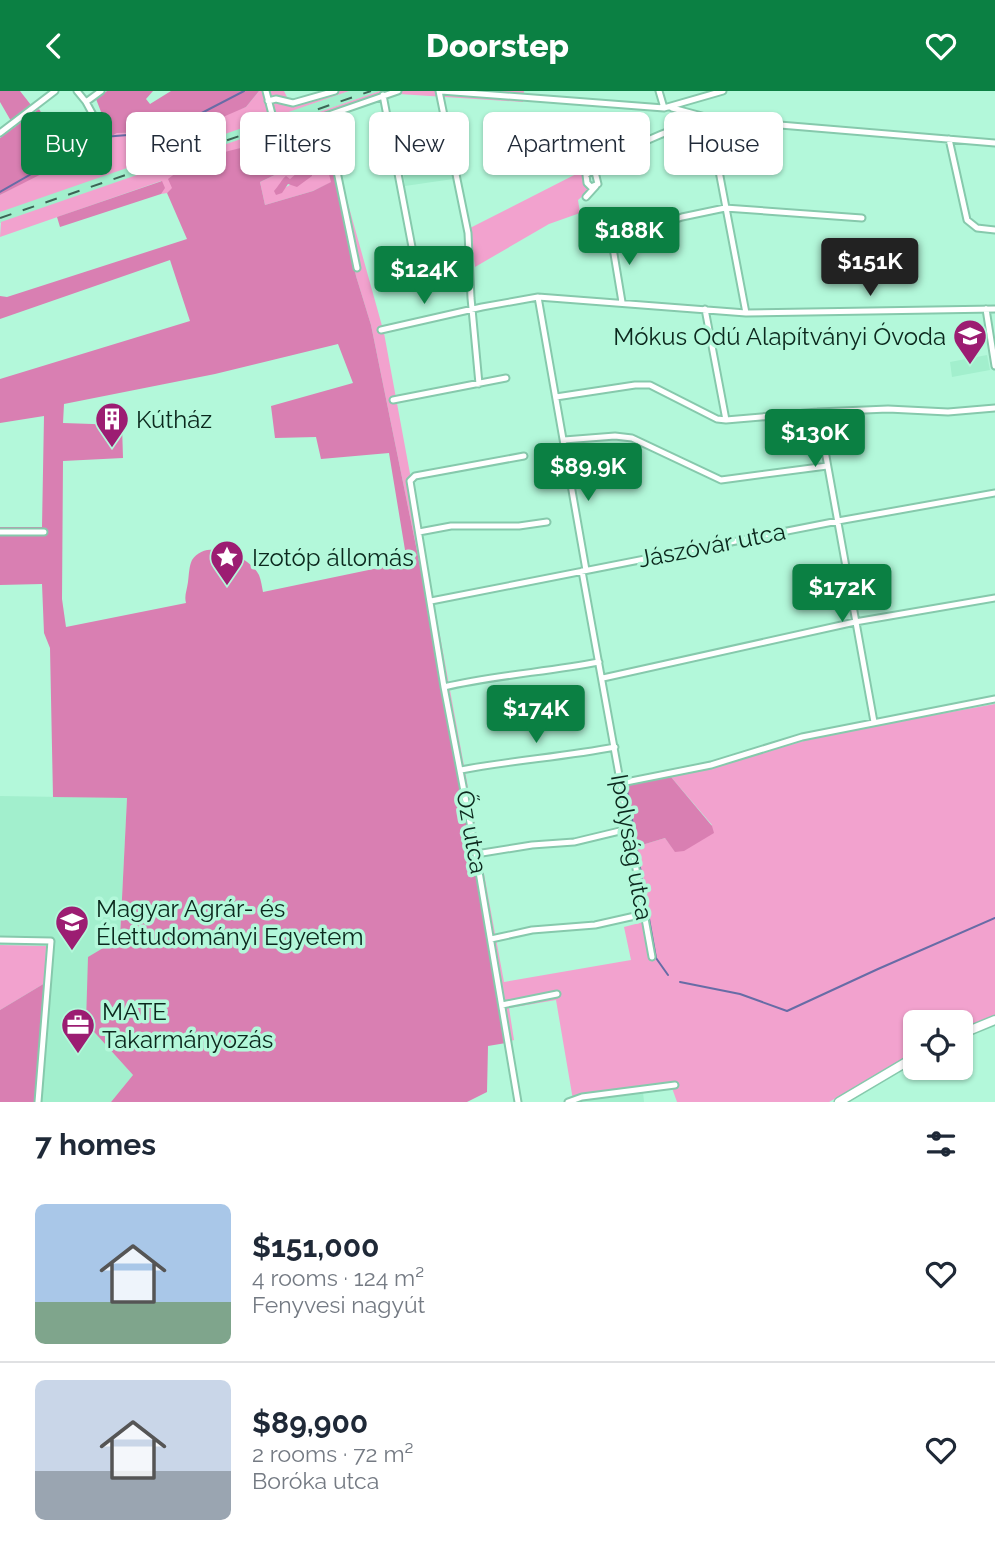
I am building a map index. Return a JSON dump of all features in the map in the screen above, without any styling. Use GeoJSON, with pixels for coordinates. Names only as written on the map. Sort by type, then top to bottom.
{"type":"FeatureCollection","features":[{"type":"Feature","properties":{"kind":"main road"},"geometry":{"type":"LineString","coordinates":[[973,1029],[995,1020]]}},
{"type":"Feature","properties":{"kind":"main road"},"geometry":{"type":"LineString","coordinates":[[841,1101],[903,1064]]}},
{"type":"Feature","properties":{"kind":"street"},"geometry":{"type":"LineString","coordinates":[[0,133],[55,91]]}},
{"type":"Feature","properties":{"kind":"street"},"geometry":{"type":"LineString","coordinates":[[77,91],[91,112]]}},
{"type":"Feature","properties":{"kind":"street"},"geometry":{"type":"LineString","coordinates":[[86,102],[101,91]]}},
{"type":"Feature","properties":{"kind":"street"},"geometry":{"type":"LineString","coordinates":[[266,91],[271,112]]}},
{"type":"Feature","properties":{"kind":"street"},"geometry":{"type":"LineString","coordinates":[[268,101],[276,99],[293,103],[335,91]]}},
{"type":"Feature","properties":{"kind":"street"},"geometry":{"type":"LineString","coordinates":[[335,112],[398,91]]}},
{"type":"Feature","properties":{"kind":"street"},"geometry":{"type":"LineString","coordinates":[[479,384],[468,233],[440,91],[690,112]]}},
{"type":"Feature","properties":{"kind":"street"},"geometry":{"type":"LineString","coordinates":[[659,91],[667,108]]}},
{"type":"Feature","properties":{"kind":"street"},"geometry":{"type":"LineString","coordinates":[[667,108],[723,91]]}},
{"type":"Feature","properties":{"kind":"street"},"geometry":{"type":"LineString","coordinates":[[383,95],[412,247]]}},
{"type":"Feature","properties":{"kind":"street"},"geometry":{"type":"LineString","coordinates":[[783,125],[995,143]]}},
{"type":"Feature","properties":{"kind":"street"},"geometry":{"type":"LineString","coordinates":[[949,139],[967,220],[977,228],[995,230]]}},
{"type":"Feature","properties":{"kind":"street"},"geometry":{"type":"LineString","coordinates":[[338,175],[358,268]]}},
{"type":"Feature","properties":{"kind":"street"},"geometry":{"type":"LineString","coordinates":[[587,175],[589,186],[596,186]]}},
{"type":"Feature","properties":{"kind":"street"},"geometry":{"type":"LineString","coordinates":[[586,197],[596,186],[596,175]]}},
{"type":"Feature","properties":{"kind":"street"},"geometry":{"type":"LineString","coordinates":[[718,175],[746,313]]}},
{"type":"Feature","properties":{"kind":"street"},"geometry":{"type":"LineString","coordinates":[[648,229],[682,217],[725,208],[862,218]]}},
{"type":"Feature","properties":{"kind":"street"},"geometry":{"type":"LineString","coordinates":[[611,236],[622,302]]}},
{"type":"Feature","properties":{"kind":"street"},"geometry":{"type":"LineString","coordinates":[[381,330],[538,296],[746,313],[995,309]]}},
{"type":"Feature","properties":{"kind":"street","name":"Ipolyság utca"},"geometry":{"type":"LineString","coordinates":[[538,296],[652,957]]}},
{"type":"Feature","properties":{"kind":"street"},"geometry":{"type":"LineString","coordinates":[[705,309],[726,419]]}},
{"type":"Feature","properties":{"kind":"street"},"geometry":{"type":"LineString","coordinates":[[986,309],[995,366]]}},
{"type":"Feature","properties":{"kind":"street"},"geometry":{"type":"LineString","coordinates":[[393,400],[506,378]]}},
{"type":"Feature","properties":{"kind":"street"},"geometry":{"type":"LineString","coordinates":[[556,397],[650,385],[717,419],[888,409],[948,412],[995,408]]}},
{"type":"Feature","properties":{"kind":"street"},"geometry":{"type":"LineString","coordinates":[[818,412],[874,722]]}},
{"type":"Feature","properties":{"kind":"street"},"geometry":{"type":"LineString","coordinates":[[564,440],[615,436],[632,438],[721,480],[827,466]]}},
{"type":"Feature","properties":{"kind":"street","name":"Őz utca"},"geometry":{"type":"LineString","coordinates":[[518,1102],[410,479],[524,456]]}},
{"type":"Feature","properties":{"kind":"street","name":"Jászóvár utca"},"geometry":{"type":"LineString","coordinates":[[430,601],[995,493]]}},
{"type":"Feature","properties":{"kind":"street"},"geometry":{"type":"LineString","coordinates":[[419,532],[452,526],[519,526],[547,522]]}},
{"type":"Feature","properties":{"kind":"street"},"geometry":{"type":"LineString","coordinates":[[0,532],[44,532]]}},
{"type":"Feature","properties":{"kind":"street"},"geometry":{"type":"LineString","coordinates":[[603,678],[855,622],[995,598]]}},
{"type":"Feature","properties":{"kind":"street"},"geometry":{"type":"LineString","coordinates":[[444,687],[485,678],[599,662]]}},
{"type":"Feature","properties":{"kind":"street"},"geometry":{"type":"LineString","coordinates":[[621,783],[711,765],[802,737],[995,699]]}},
{"type":"Feature","properties":{"kind":"street"},"geometry":{"type":"LineString","coordinates":[[461,770],[512,760],[569,756],[615,747]]}},
{"type":"Feature","properties":{"kind":"street"},"geometry":{"type":"LineString","coordinates":[[477,854],[531,845],[574,842],[628,829]]}},
{"type":"Feature","properties":{"kind":"street"},"geometry":{"type":"LineString","coordinates":[[491,939],[532,930],[595,925],[644,914]]}},
{"type":"Feature","properties":{"kind":"street"},"geometry":{"type":"LineString","coordinates":[[0,940],[51,941],[38,1102]]}},
{"type":"Feature","properties":{"kind":"street"},"geometry":{"type":"LineString","coordinates":[[502,1005],[557,993]]}},
{"type":"Feature","properties":{"kind":"street"},"geometry":{"type":"LineString","coordinates":[[568,1102],[582,1097],[676,1085]]}},
{"type":"Feature","properties":{"kind":"shaded area"},"geometry":{"type":"Polygon","coordinates":[[[0,91],[20,91],[31,105],[11,121],[0,102],[0,91]]]}},
{"type":"Feature","properties":{"kind":"shaded area"},"geometry":{"type":"Polygon","coordinates":[[[107,91],[153,91],[146,99],[150,104],[171,91],[259,91],[246,107],[226,116],[226,112],[126,112],[126,133],[112,136],[112,112],[101,112],[96,99],[107,91]]]}},
{"type":"Feature","properties":{"kind":"shaded area"},"geometry":{"type":"Polygon","coordinates":[[[259,91],[284,91],[289,101],[326,91],[349,91],[288,112],[240,112],[240,129],[226,134],[226,114],[246,107],[259,91]]]}},
{"type":"Feature","properties":{"kind":"shaded area"},"geometry":{"type":"Polygon","coordinates":[[[349,91],[380,91],[320,112],[287,112],[349,91]]]}},
{"type":"Feature","properties":{"kind":"shaded area"},"geometry":{"type":"Polygon","coordinates":[[[380,91],[524,91],[523,102],[399,94],[350,112],[319,112],[380,91]]]}},
{"type":"Feature","properties":{"kind":"shaded area"},"geometry":{"type":"Polygon","coordinates":[[[21,122],[21,175],[39,175],[0,195],[0,138],[21,122]]]}},
{"type":"Feature","properties":{"kind":"shaded area"},"geometry":{"type":"Polygon","coordinates":[[[240,128],[240,140],[226,144],[226,133],[240,128]]]}},
{"type":"Feature","properties":{"kind":"shaded area"},"geometry":{"type":"Polygon","coordinates":[[[126,133],[126,168],[112,173],[112,136],[126,133]]]}},
{"type":"Feature","properties":{"kind":"shaded area"},"geometry":{"type":"Polygon","coordinates":[[[240,139],[240,148],[226,153],[226,144],[240,139]]]}},
{"type":"Feature","properties":{"kind":"shaded area"},"geometry":{"type":"Polygon","coordinates":[[[240,149],[240,175],[275,175],[260,182],[265,205],[313,191],[331,182],[329,175],[334,175],[337,185],[356,276],[371,325],[419,561],[485,914],[506,1043],[488,1046],[487,1092],[467,1102],[111,1102],[133,1075],[86,1023],[88,957],[120,938],[127,798],[53,797],[50,648],[44,633],[42,584],[0,585],[0,527],[42,527],[44,416],[0,423],[0,379],[190,321],[170,260],[0,319],[0,296],[7,297],[187,239],[167,193],[172,188],[168,179],[174,175],[226,175],[226,152],[240,149]],[[338,344],[215,374],[64,404],[63,423],[122,425],[123,458],[63,461],[62,599],[66,627],[186,603],[191,562],[199,553],[207,550],[227,552],[246,561],[259,575],[263,592],[407,562],[389,453],[321,459],[316,437],[275,438],[271,406],[353,383],[338,344]]]}},
{"type":"Feature","properties":{"kind":"shaded area"},"geometry":{"type":"Polygon","coordinates":[[[126,167],[126,175],[138,175],[0,223],[0,212],[102,175],[112,175],[112,172],[126,167]]]}},
{"type":"Feature","properties":{"kind":"shaded area"},"geometry":{"type":"Polygon","coordinates":[[[37,175],[107,175],[0,212],[0,195],[37,175]]]}},
{"type":"Feature","properties":{"kind":"shaded area"},"geometry":{"type":"Polygon","coordinates":[[[137,175],[190,175],[167,193],[161,194],[161,181],[0,237],[1,222],[137,175]]]}},
{"type":"Feature","properties":{"kind":"shaded area"},"geometry":{"type":"Polygon","coordinates":[[[275,175],[296,175],[283,189],[306,175],[330,175],[332,182],[313,191],[265,205],[260,182],[275,175]]]}},
{"type":"Feature","properties":{"kind":"shaded area"},"geometry":{"type":"Polygon","coordinates":[[[295,175],[312,175],[297,187],[288,184],[282,193],[276,195],[274,191],[284,178],[286,176],[290,179],[295,175]]]}},
{"type":"Feature","properties":{"kind":"shaded area"},"geometry":{"type":"Polygon","coordinates":[[[334,175],[340,175],[384,333],[504,982],[631,960],[624,927],[647,921],[632,848],[665,838],[675,851],[712,825],[671,777],[717,767],[823,735],[995,704],[995,1017],[973,1027],[973,1010],[903,1010],[903,1060],[829,1102],[677,1102],[672,1088],[573,1100],[556,1000],[509,1008],[514,1040],[506,1043],[419,561],[371,325],[356,276],[334,175]]]}},
{"type":"Feature","properties":{"kind":"shaded area"},"geometry":{"type":"Polygon","coordinates":[[[404,175],[452,175],[453,179],[405,186],[404,175]]]}},
{"type":"Feature","properties":{"kind":"shaded area"},"geometry":{"type":"Polygon","coordinates":[[[574,175],[583,175],[584,183],[592,188],[578,200],[580,213],[549,224],[475,267],[470,228],[574,175]]]}},
{"type":"Feature","properties":{"kind":"shaded area"},"geometry":{"type":"Polygon","coordinates":[[[162,181],[165,188],[161,194],[60,227],[57,217],[162,181]]]}},
{"type":"Feature","properties":{"kind":"shaded area","name":"Mókus Odú Alapítványi Óvoda"},"geometry":{"type":"Polygon","coordinates":[[[987,355],[990,370],[952,377],[950,362],[987,355]]]}},
{"type":"Feature","properties":{"kind":"shaded area"},"geometry":{"type":"Polygon","coordinates":[[[671,777],[712,826],[714,833],[684,851],[675,852],[665,838],[632,848],[625,789],[633,783],[671,777]]]}},
{"type":"Feature","properties":{"kind":"shaded area","name":"Magyar Agrár- és Élettudományi Egyetem"},"geometry":{"type":"Polygon","coordinates":[[[0,796],[127,798],[120,939],[86,1023],[133,1075],[111,1102],[39,1102],[46,946],[0,945],[0,796]]]}},
{"type":"Feature","properties":{"kind":"shaded area"},"geometry":{"type":"Polygon","coordinates":[[[0,945],[46,946],[45,983],[0,1010],[0,945]]]}},
{"type":"Feature","properties":{"kind":"shaded area"},"geometry":{"type":"Polygon","coordinates":[[[45,983],[39,1102],[0,1102],[0,1010],[45,983]]]}},
{"type":"Feature","properties":{"kind":"shaded area"},"geometry":{"type":"Polygon","coordinates":[[[643,1092],[644,1102],[570,1102],[573,1100],[643,1092]]]}},
{"type":"Feature","properties":{"kind":"waterway"},"geometry":{"type":"LineString","coordinates":[[0,192],[103,137],[165,132],[244,91]]}},
{"type":"Feature","properties":{"kind":"waterway"},"geometry":{"type":"LineString","coordinates":[[627,791],[636,843]]}},
{"type":"Feature","properties":{"kind":"waterway"},"geometry":{"type":"LineString","coordinates":[[637,850],[645,897]]}},
{"type":"Feature","properties":{"kind":"waterway"},"geometry":{"type":"LineString","coordinates":[[646,902],[656,958],[668,975]]}},
{"type":"Feature","properties":{"kind":"waterway"},"geometry":{"type":"LineString","coordinates":[[680,982],[740,994],[787,1011],[995,918]]}},
{"type":"Feature","properties":{"kind":"railway"},"geometry":{"type":"LineString","coordinates":[[0,218],[371,91]]}},
{"type":"Feature","properties":{"kind":"place","name":"Mókus Odú Alapítványi Óvoda"},"geometry":{"type":"Point","coordinates":[970,366]}},
{"type":"Feature","properties":{"kind":"place","name":"Kútház"},"geometry":{"type":"Point","coordinates":[112,449]}},
{"type":"Feature","properties":{"kind":"place","name":"Izotóp állomás"},"geometry":{"type":"Point","coordinates":[227,587]}},
{"type":"Feature","properties":{"kind":"place","name":"Magyar Agrár- és Élettudományi Egyetem"},"geometry":{"type":"Point","coordinates":[72,952]}},
{"type":"Feature","properties":{"kind":"place","name":"MATE Takarmányozás"},"geometry":{"type":"Point","coordinates":[78,1055]}}]}
